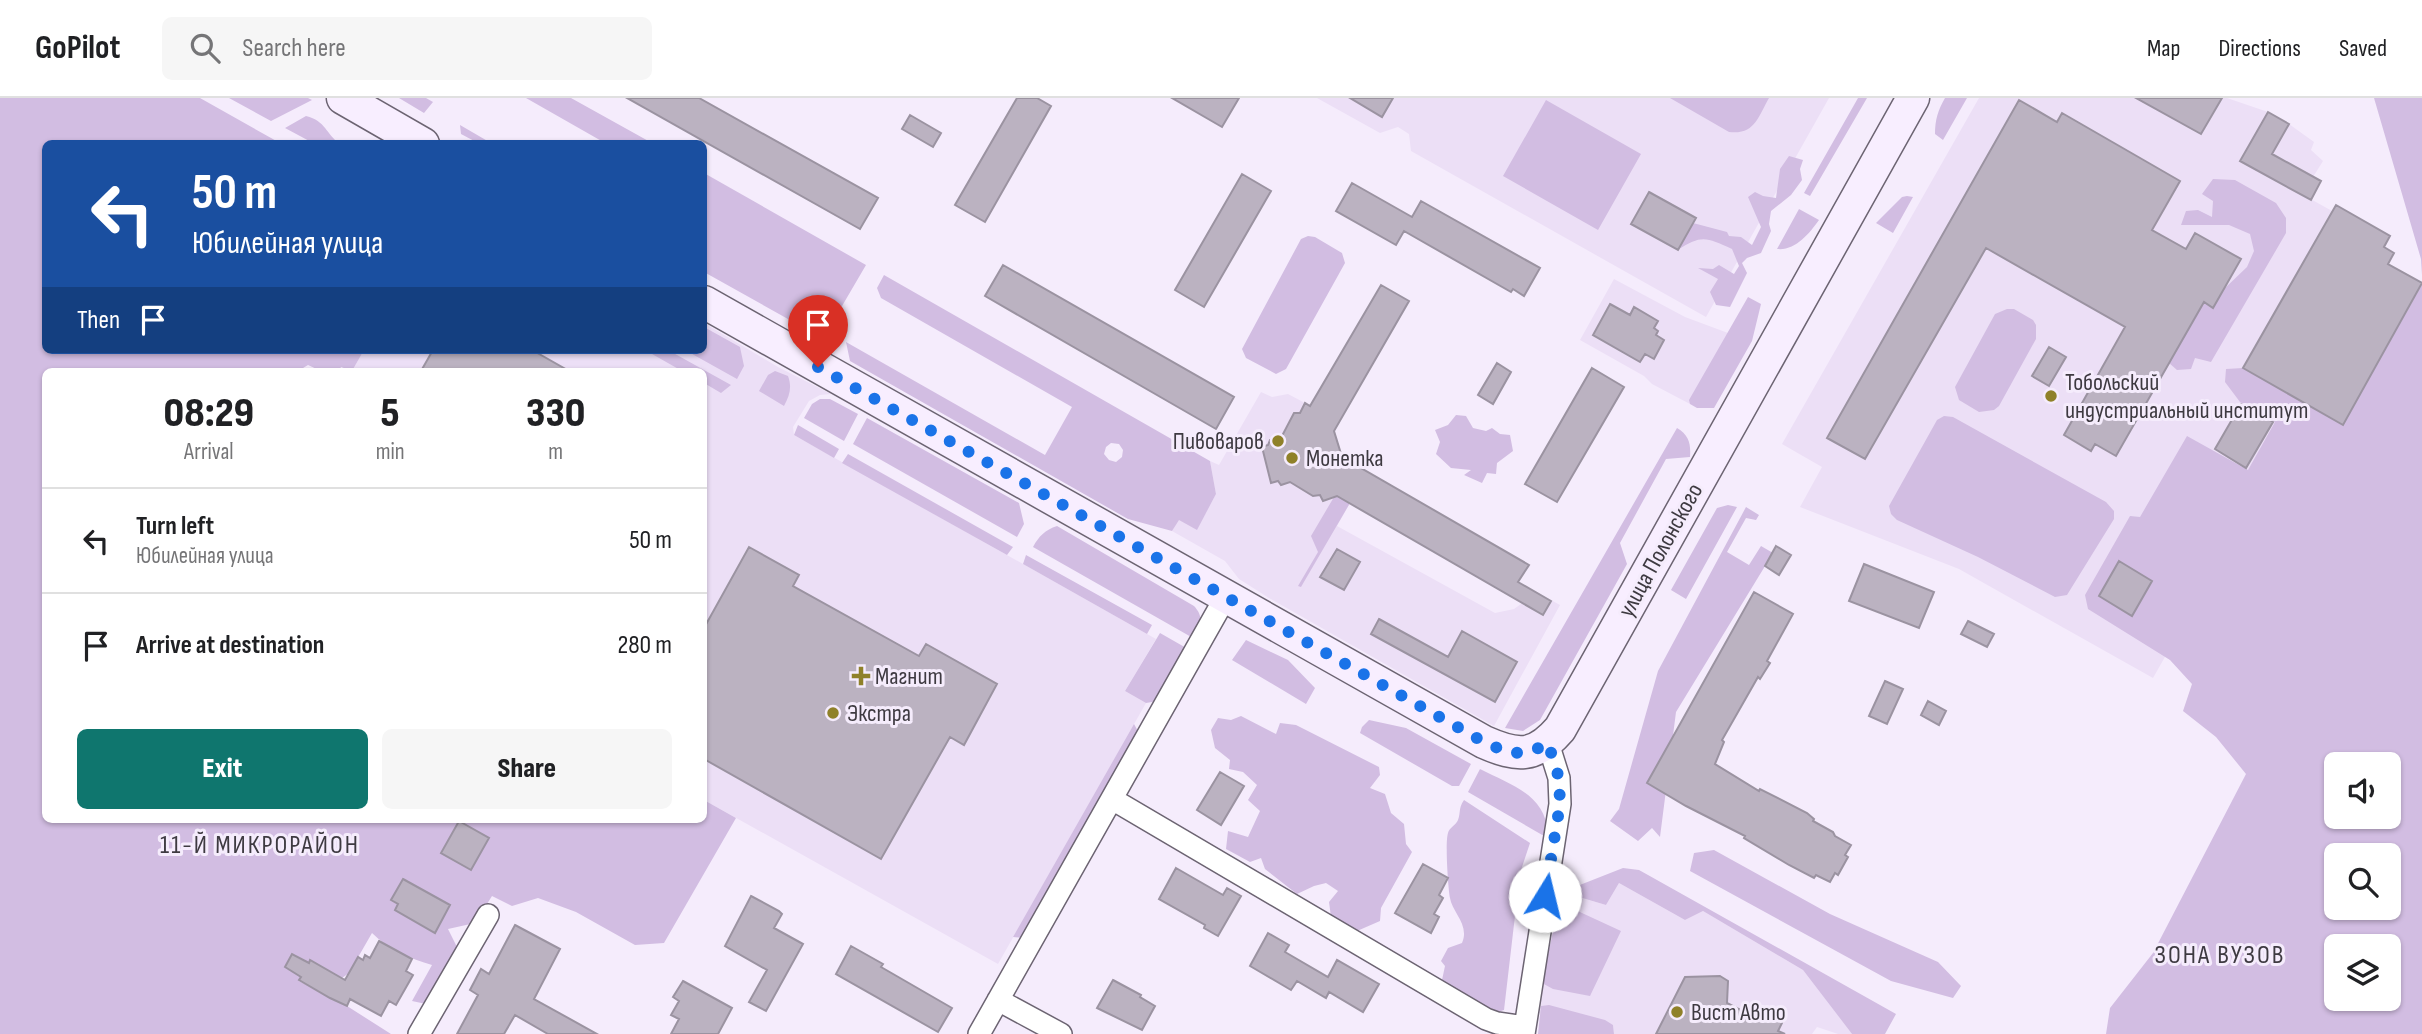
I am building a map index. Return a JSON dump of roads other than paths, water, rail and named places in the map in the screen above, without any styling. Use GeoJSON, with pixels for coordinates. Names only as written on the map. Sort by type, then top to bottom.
{"type":"FeatureCollection","features":[{"type":"Feature","properties":{"kind":"main road"},"geometry":{"type":"LineString","coordinates":[[343,98],[415,140]]}},
{"type":"Feature","properties":{"kind":"main road","name":"улица Полонского"},"geometry":{"type":"LineString","coordinates":[[1548,743],[1571,710],[1913,98]]}},
{"type":"Feature","properties":{"kind":"main road"},"geometry":{"type":"LineString","coordinates":[[707,304],[1225,598],[1498,748],[1532,753],[1548,743]]}},
{"type":"Feature","properties":{"kind":"street"},"geometry":{"type":"LineString","coordinates":[[979,1034],[1225,598]]}},
{"type":"Feature","properties":{"kind":"street"},"geometry":{"type":"LineString","coordinates":[[1112,799],[1486,1019],[1525,1031],[1560,804],[1559,778],[1548,743]]}},
{"type":"Feature","properties":{"kind":"street"},"geometry":{"type":"LineString","coordinates":[[419,1034],[488,915]]}},
{"type":"Feature","properties":{"kind":"street"},"geometry":{"type":"LineString","coordinates":[[998,1000],[1061,1034]]}},
{"type":"Feature","properties":{"kind":"place","name":"Тобольский индустриальный институт"},"geometry":{"type":"Point","coordinates":[2051,396]}},
{"type":"Feature","properties":{"kind":"place","name":"Пивоваров"},"geometry":{"type":"Point","coordinates":[1278,441]}},
{"type":"Feature","properties":{"kind":"place","name":"Монетка"},"geometry":{"type":"Point","coordinates":[1292,458]}},
{"type":"Feature","properties":{"kind":"place","name":"Магнит"},"geometry":{"type":"Point","coordinates":[861,676]}},
{"type":"Feature","properties":{"kind":"place","name":"Экстра"},"geometry":{"type":"Point","coordinates":[833,713]}},
{"type":"Feature","properties":{"kind":"place","name":"Вист Авто"},"geometry":{"type":"Point","coordinates":[1677,1012]}},
{"type":"Feature","properties":{"kind":"district","name":"11-Й МИКРОРАЙОН"},"geometry":{"type":"Point","coordinates":[260,844]}},
{"type":"Feature","properties":{"kind":"district","name":"ЗОНА ВУЗОВ"},"geometry":{"type":"Point","coordinates":[2220,954]}}]}
